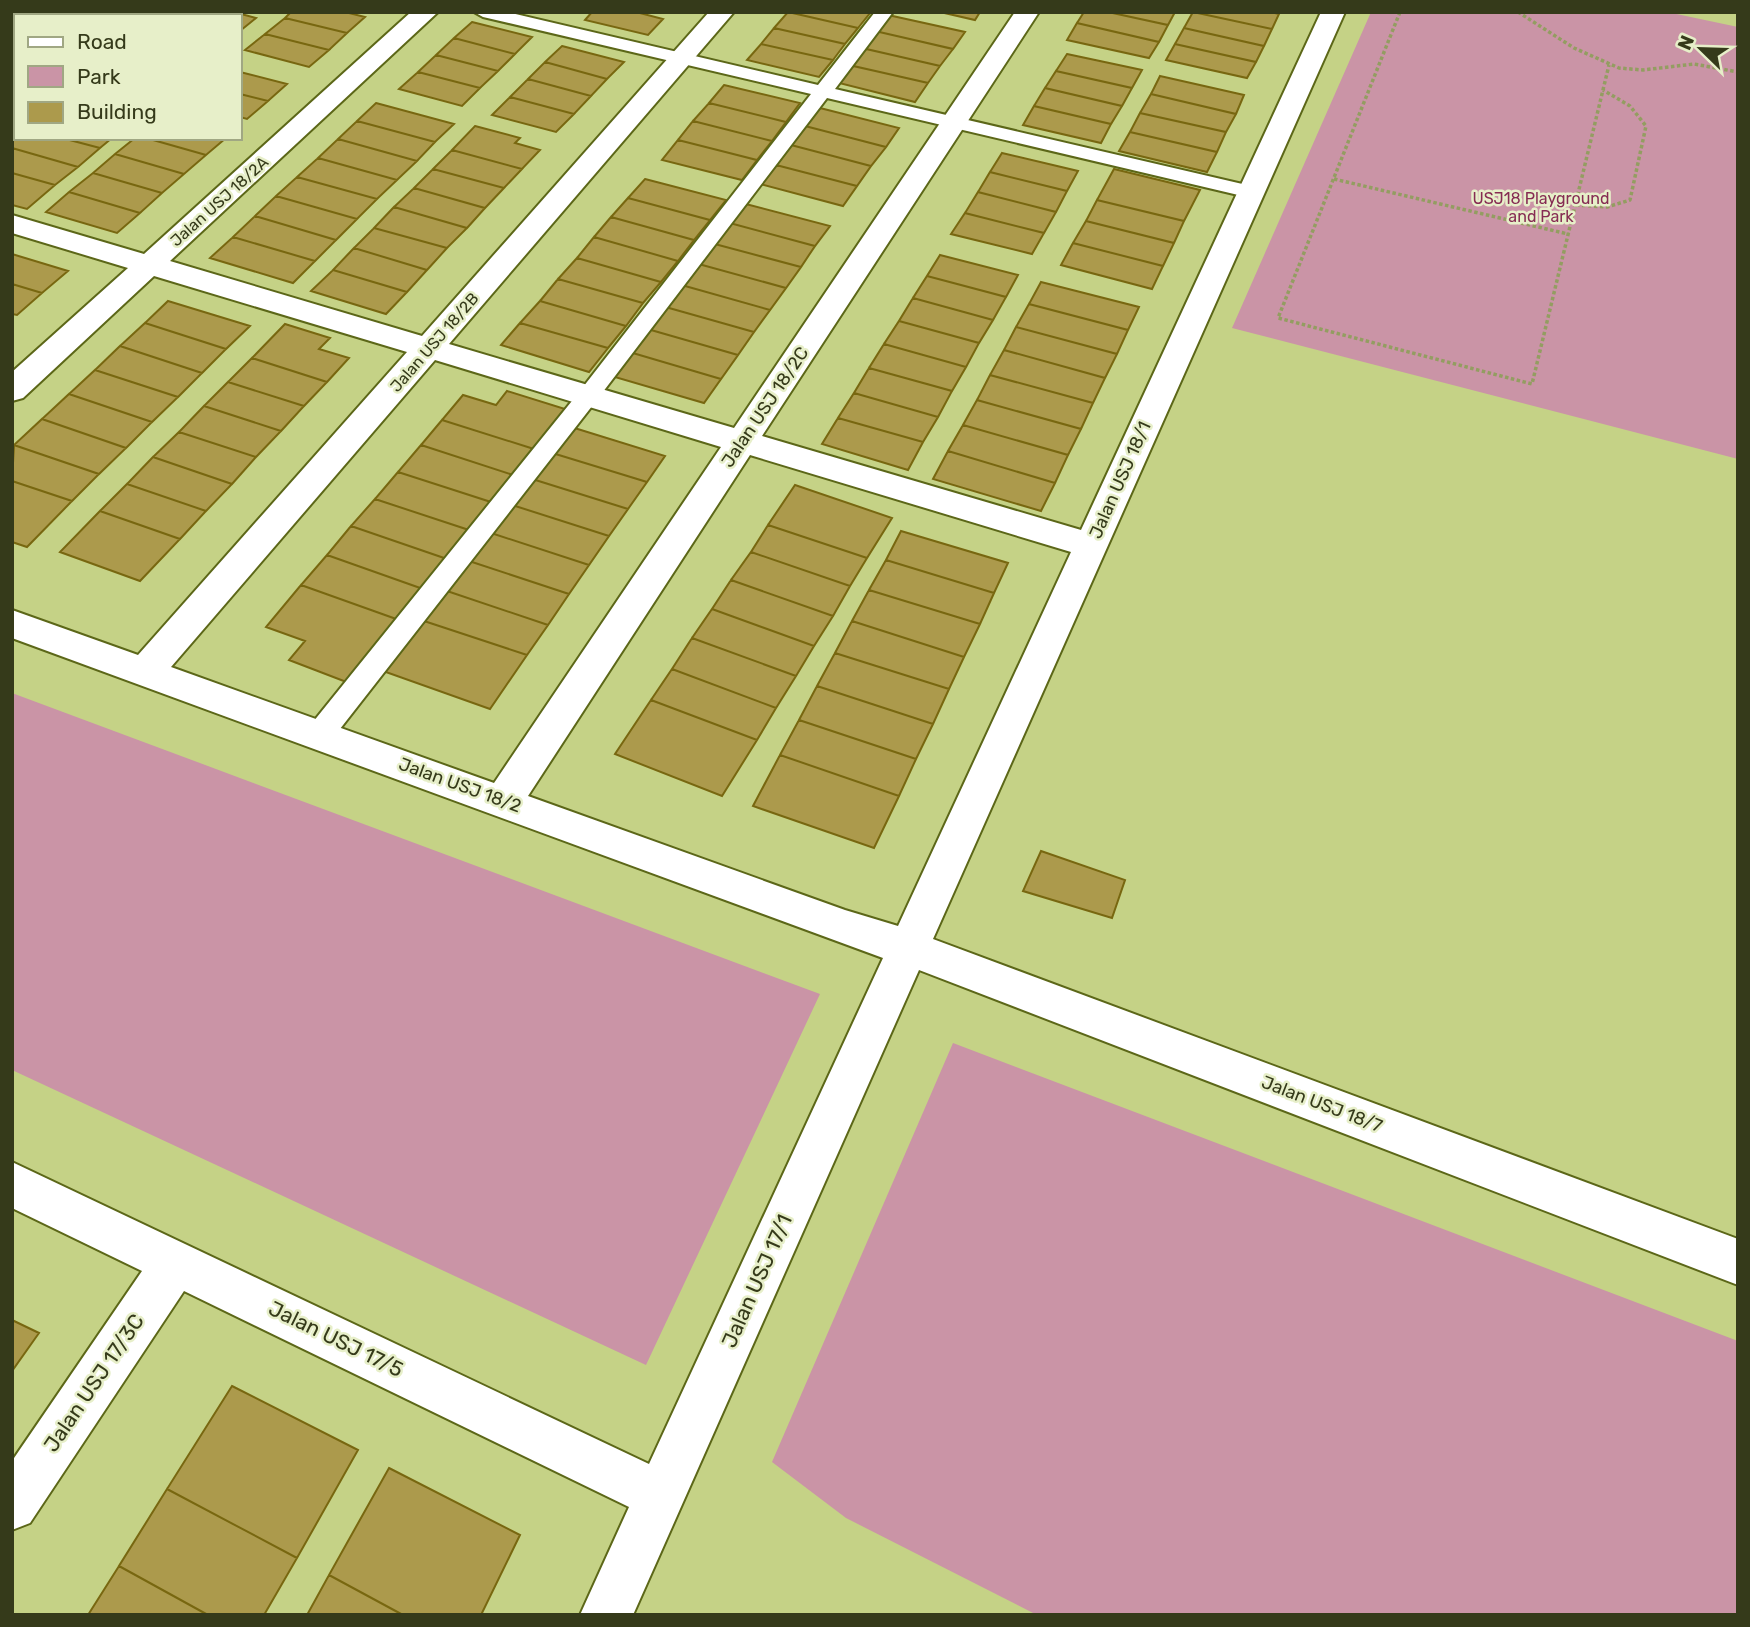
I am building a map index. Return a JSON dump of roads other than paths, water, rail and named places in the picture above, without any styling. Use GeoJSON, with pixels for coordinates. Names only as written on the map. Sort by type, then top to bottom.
{"type":"FeatureCollection","features":[{"type":"Feature","properties":{"kind":"street","name":"Jalan USJ 18/2A"},"geometry":{"type":"LineString","coordinates":[[12,390],[426,12]]}},
{"type":"Feature","properties":{"kind":"street","name":"Jalan USJ 18/2B"},"geometry":{"type":"LineString","coordinates":[[145,671],[723,12]]}},
{"type":"Feature","properties":{"kind":"street","name":"Jalan USJ 18/2C"},"geometry":{"type":"LineString","coordinates":[[503,801],[1027,12]]}},
{"type":"Feature","properties":{"kind":"street","name":"Jalan USJ 18/1"},"geometry":{"type":"LineString","coordinates":[[907,947],[1333,12]]}},
{"type":"Feature","properties":{"kind":"street"},"geometry":{"type":"LineString","coordinates":[[12,224],[1090,545]]}},
{"type":"Feature","properties":{"kind":"street","name":"Jalan USJ 18/2"},"geometry":{"type":"LineString","coordinates":[[12,624],[845,928],[907,947]]}},
{"type":"Feature","properties":{"kind":"street","name":"Jalan USJ 18/7"},"geometry":{"type":"LineString","coordinates":[[907,947],[1738,1262]]}},
{"type":"Feature","properties":{"kind":"street","name":"Jalan USJ 17/1"},"geometry":{"type":"LineString","coordinates":[[606,1615],[907,947]]}},
{"type":"Feature","properties":{"kind":"street","name":"Jalan USJ 17/5"},"geometry":{"type":"LineString","coordinates":[[12,1184],[660,1496]]}},
{"type":"Feature","properties":{"kind":"street","name":"Jalan USJ 17/3C"},"geometry":{"type":"LineString","coordinates":[[12,1505],[176,1262]]}},
{"type":"Feature","properties":{"kind":"lane"},"geometry":{"type":"LineString","coordinates":[[483,12],[1251,192]]}},
{"type":"Feature","properties":{"kind":"lane"},"geometry":{"type":"LineString","coordinates":[[319,734],[588,396],[884,12]]}},
{"type":"Feature","properties":{"kind":"park label","name":"USJ18 Playground and Park"},"geometry":{"type":"Point","coordinates":[1541,207]}}]}
